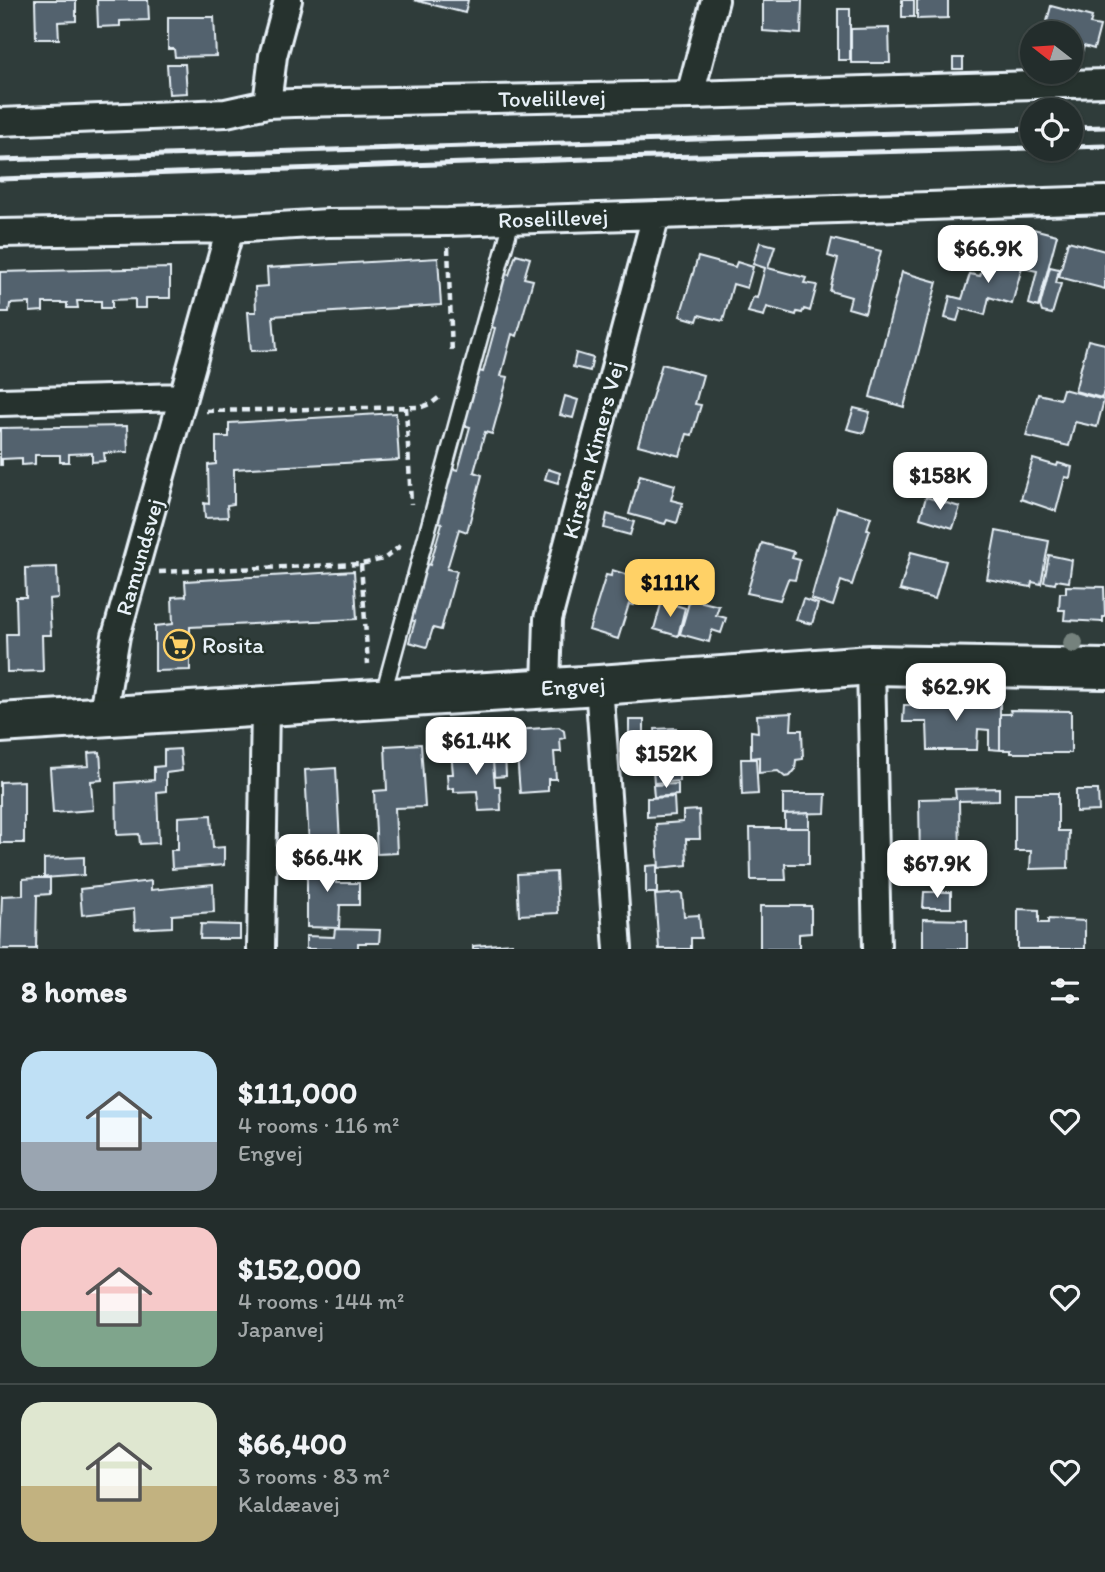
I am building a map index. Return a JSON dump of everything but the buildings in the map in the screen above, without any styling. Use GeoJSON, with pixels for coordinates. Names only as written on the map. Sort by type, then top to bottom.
{"type":"FeatureCollection","features":[{"type":"Feature","properties":{"kind":"street"},"geometry":{"type":"LineString","coordinates":[[267,104],[273,56],[288,0]]}},
{"type":"Feature","properties":{"kind":"street"},"geometry":{"type":"LineString","coordinates":[[690,95],[715,0]]}},
{"type":"Feature","properties":{"kind":"street","name":"Tovelillevej"},"geometry":{"type":"LineString","coordinates":[[0,122],[226,113],[267,104],[1105,83]]}},
{"type":"Feature","properties":{"kind":"street","name":"Roselillevej"},"geometry":{"type":"LineString","coordinates":[[0,233],[230,229],[328,223],[448,222],[1105,200]]}},
{"type":"Feature","properties":{"kind":"street","name":"Kirsten Kimers Vej"},"geometry":{"type":"LineString","coordinates":[[546,687],[548,619],[656,215]]}},
{"type":"Feature","properties":{"kind":"street","name":"Ramundsvej"},"geometry":{"type":"LineString","coordinates":[[102,718],[116,636],[230,229]]}},
{"type":"Feature","properties":{"kind":"street"},"geometry":{"type":"LineString","coordinates":[[0,402],[181,404]]}},
{"type":"Feature","properties":{"kind":"street"},"geometry":{"type":"LineString","coordinates":[[871,665],[877,949]]}},
{"type":"Feature","properties":{"kind":"street","name":"Engvej"},"geometry":{"type":"LineString","coordinates":[[0,723],[265,706],[387,682],[546,687],[871,665],[1105,668]]}},
{"type":"Feature","properties":{"kind":"street"},"geometry":{"type":"LineString","coordinates":[[600,685],[618,949]]}},
{"type":"Feature","properties":{"kind":"street"},"geometry":{"type":"LineString","coordinates":[[261,949],[265,706]]}},
{"type":"Feature","properties":{"kind":"lane"},"geometry":{"type":"LineString","coordinates":[[387,682],[512,220]]}},
{"type":"Feature","properties":{"kind":"path"},"geometry":{"type":"LineString","coordinates":[[448,222],[452,366]]}},
{"type":"Feature","properties":{"kind":"path"},"geometry":{"type":"LineString","coordinates":[[181,404],[422,407],[444,393],[446,386]]}},
{"type":"Feature","properties":{"kind":"path"},"geometry":{"type":"LineString","coordinates":[[407,407],[410,514]]}},
{"type":"Feature","properties":{"kind":"path"},"geometry":{"type":"LineString","coordinates":[[134,573],[361,564],[384,559],[397,551],[406,539]]}},
{"type":"Feature","properties":{"kind":"path"},"geometry":{"type":"LineString","coordinates":[[361,564],[368,665],[387,682]]}},
{"type":"Feature","properties":{"kind":"railway"},"geometry":{"type":"LineString","coordinates":[[1083,128],[1105,127]]}},
{"type":"Feature","properties":{"kind":"railway"},"geometry":{"type":"LineString","coordinates":[[0,160],[1020,129]]}},
{"type":"Feature","properties":{"kind":"railway"},"geometry":{"type":"LineString","coordinates":[[1083,147],[1105,146]]}},
{"type":"Feature","properties":{"kind":"railway"},"geometry":{"type":"LineString","coordinates":[[0,179],[616,158],[1020,148]]}},
{"type":"Feature","properties":{"kind":"place","name":"Rosita"},"geometry":{"type":"Point","coordinates":[179,645]}}]}
